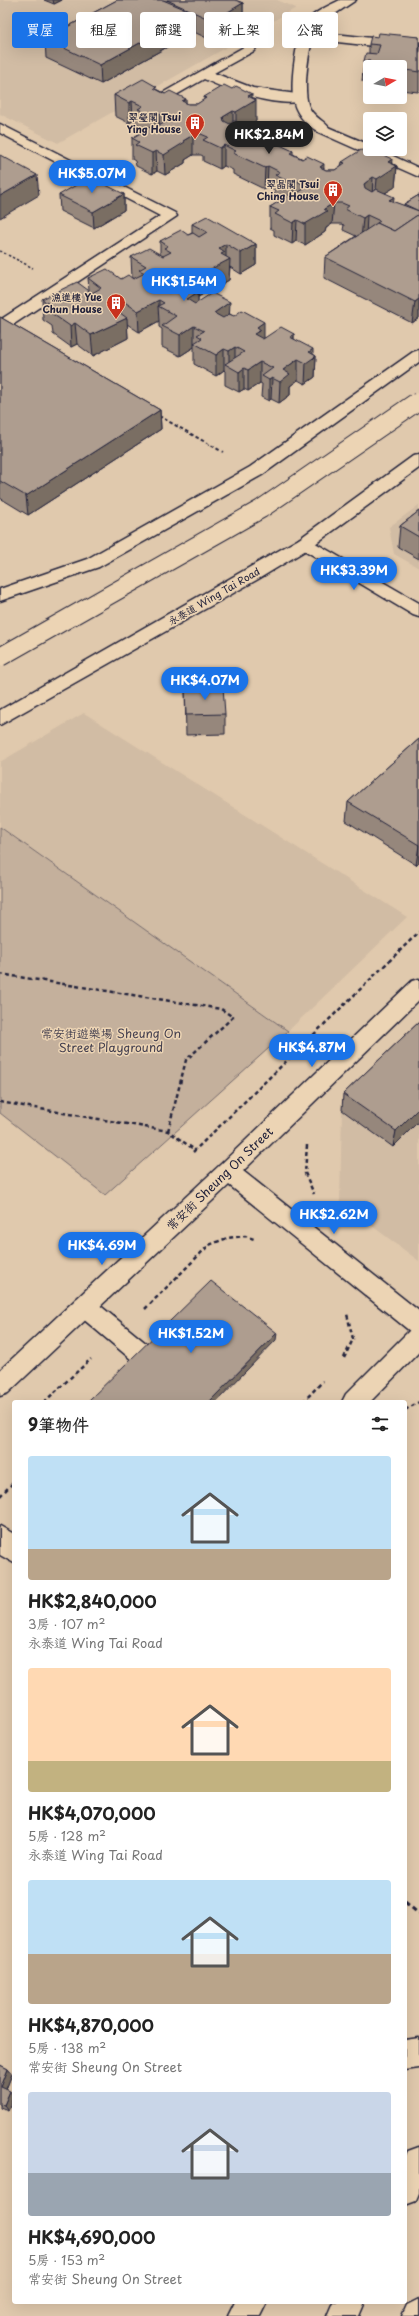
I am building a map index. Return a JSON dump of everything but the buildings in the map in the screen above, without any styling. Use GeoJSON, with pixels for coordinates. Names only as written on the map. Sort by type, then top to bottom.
{"type":"FeatureCollection","features":[{"type":"Feature","properties":{"kind":"main road"},"geometry":{"type":"LineString","coordinates":[[329,12],[350,0]]}},
{"type":"Feature","properties":{"kind":"main road"},"geometry":{"type":"LineString","coordinates":[[338,38],[419,47]]}},
{"type":"Feature","properties":{"kind":"main road"},"geometry":{"type":"LineString","coordinates":[[157,100],[248,48]]}},
{"type":"Feature","properties":{"kind":"main road"},"geometry":{"type":"LineString","coordinates":[[305,48],[299,98],[306,114],[324,129],[419,173]]}},
{"type":"Feature","properties":{"kind":"main road"},"geometry":{"type":"LineString","coordinates":[[204,74],[234,88],[249,93],[299,98]]}},
{"type":"Feature","properties":{"kind":"main road"},"geometry":{"type":"LineString","coordinates":[[0,128],[170,216],[0,327]]}},
{"type":"Feature","properties":{"kind":"main road"},"geometry":{"type":"LineString","coordinates":[[0,595],[93,563],[256,471],[419,355]]}},
{"type":"Feature","properties":{"kind":"main road"},"geometry":{"type":"LineString","coordinates":[[0,657],[261,509],[419,400]]}},
{"type":"Feature","properties":{"kind":"main road","name":"永泰道 Wing Tai Road"},"geometry":{"type":"LineString","coordinates":[[0,718],[254,574],[305,542],[419,460]]}},
{"type":"Feature","properties":{"kind":"main road"},"geometry":{"type":"LineString","coordinates":[[305,542],[419,611]]}},
{"type":"Feature","properties":{"kind":"main road","name":"常安街 Sheung On Street"},"geometry":{"type":"LineString","coordinates":[[0,1385],[228,1172],[419,987]]}},
{"type":"Feature","properties":{"kind":"main road"},"geometry":{"type":"LineString","coordinates":[[228,1172],[419,1325]]}},
{"type":"Feature","properties":{"kind":"main road"},"geometry":{"type":"LineString","coordinates":[[84,1306],[198,1400]]}},
{"type":"Feature","properties":{"kind":"main road"},"geometry":{"type":"LineString","coordinates":[[356,1400],[419,1336]]}},
{"type":"Feature","properties":{"kind":"main road"},"geometry":{"type":"LineString","coordinates":[[0,1538],[12,1549]]}},
{"type":"Feature","properties":{"kind":"main road"},"geometry":{"type":"LineString","coordinates":[[407,2055],[419,2053]]}},
{"type":"Feature","properties":{"kind":"main road"},"geometry":{"type":"LineString","coordinates":[[407,2186],[419,2162]]}},
{"type":"Feature","properties":{"kind":"main road"},"geometry":{"type":"LineString","coordinates":[[244,2316],[250,2304]]}},
{"type":"Feature","properties":{"kind":"main road"},"geometry":{"type":"LineString","coordinates":[[342,2316],[349,2304]]}},
{"type":"Feature","properties":{"kind":"path"},"geometry":{"type":"LineString","coordinates":[[158,416],[225,453]]}},
{"type":"Feature","properties":{"kind":"path"},"geometry":{"type":"LineString","coordinates":[[190,1156],[419,932]]}},
{"type":"Feature","properties":{"kind":"path"},"geometry":{"type":"LineString","coordinates":[[0,974],[221,1010],[233,1017],[186,1060],[168,1131]]}},
{"type":"Feature","properties":{"kind":"path"},"geometry":{"type":"LineString","coordinates":[[0,1102],[168,1131],[195,1150]]}},
{"type":"Feature","properties":{"kind":"path"},"geometry":{"type":"LineString","coordinates":[[307,1141],[305,1173],[316,1198]]}},
{"type":"Feature","properties":{"kind":"path"},"geometry":{"type":"LineString","coordinates":[[46,1400],[118,1334],[209,1245],[227,1238],[246,1236],[260,1242]]}},
{"type":"Feature","properties":{"kind":"path"},"geometry":{"type":"LineString","coordinates":[[340,1363],[345,1357],[353,1339],[350,1320],[344,1309]]}},
{"type":"Feature","properties":{"kind":"path"},"geometry":{"type":"LineString","coordinates":[[305,1400],[324,1380]]}},
{"type":"Feature","properties":{"kind":"path"},"geometry":{"type":"LineString","coordinates":[[407,1409],[419,1402]]}},
{"type":"Feature","properties":{"kind":"path"},"geometry":{"type":"LineString","coordinates":[[0,1496],[12,1484]]}},
{"type":"Feature","properties":{"kind":"path"},"geometry":{"type":"LineString","coordinates":[[407,1904],[419,1914]]}},
{"type":"Feature","properties":{"kind":"shaded area"},"geometry":{"type":"Polygon","coordinates":[[[0,0],[277,0],[296,8],[289,12],[282,12],[282,16],[274,20],[274,12],[204,12],[204,48],[225,48],[58,143],[0,114],[0,0]]]}},
{"type":"Feature","properties":{"kind":"shaded area"},"geometry":{"type":"Polygon","coordinates":[[[419,505],[419,568],[394,554],[389,527],[419,505]]]}},
{"type":"Feature","properties":{"kind":"shaded area"},"geometry":{"type":"Polygon","coordinates":[[[84,713],[407,917],[288,1031],[0,827],[0,762],[84,713]]]}},
{"type":"Feature","properties":{"kind":"shaded area"},"geometry":{"type":"Polygon","coordinates":[[[419,1036],[419,1261],[340,1202],[342,1110],[419,1036]]]}},
{"type":"Feature","properties":{"kind":"green space","name":"常安街遊樂場 Sheung On Street Playground"},"geometry":{"type":"Polygon","coordinates":[[[0,827],[288,1031],[105,1195],[0,1113],[0,827]]]}},
{"type":"Feature","properties":{"kind":"place","name":"翠瑩閣 Tsui Ying House"},"geometry":{"type":"Point","coordinates":[195,140]}},
{"type":"Feature","properties":{"kind":"place","name":"翠晶閣 Tsui Ching House"},"geometry":{"type":"Point","coordinates":[333,207]}},
{"type":"Feature","properties":{"kind":"place","name":"漁進樓 Yue Chun House"},"geometry":{"type":"Point","coordinates":[116,320]}}]}
